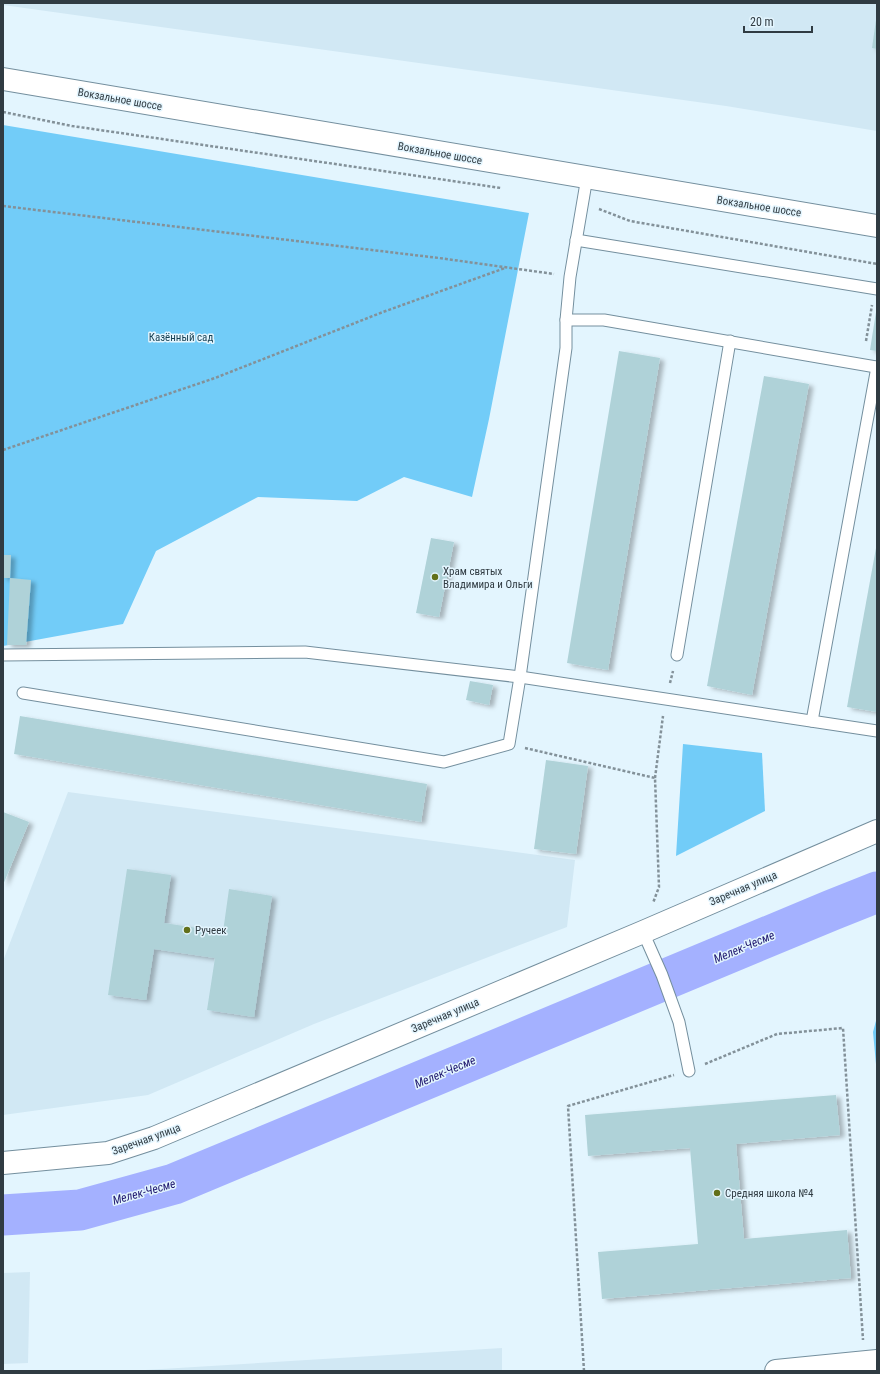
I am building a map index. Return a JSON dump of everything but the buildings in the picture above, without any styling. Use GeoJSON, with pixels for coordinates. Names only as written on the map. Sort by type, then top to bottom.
{"type":"FeatureCollection","features":[{"type":"Feature","properties":{"kind":"street","name":"Вокзальное шоссе"},"geometry":{"type":"LineString","coordinates":[[3,79],[877,226]]}},
{"type":"Feature","properties":{"kind":"street","name":"Заречная улица"},"geometry":{"type":"LineString","coordinates":[[3,1163],[108,1153],[154,1138],[643,932],[877,831]]}},
{"type":"Feature","properties":{"kind":"street"},"geometry":{"type":"LineString","coordinates":[[776,1371],[870,1362]]}},
{"type":"Feature","properties":{"kind":"lane"},"geometry":{"type":"LineString","coordinates":[[23,693],[444,762],[509,744],[520,678],[566,348],[566,320],[570,277],[587,177]]}},
{"type":"Feature","properties":{"kind":"lane"},"geometry":{"type":"LineString","coordinates":[[576,240],[876,289]]}},
{"type":"Feature","properties":{"kind":"lane"},"geometry":{"type":"LineString","coordinates":[[566,320],[604,320],[877,367],[812,722]]}},
{"type":"Feature","properties":{"kind":"lane"},"geometry":{"type":"LineString","coordinates":[[677,655],[730,341]]}},
{"type":"Feature","properties":{"kind":"lane"},"geometry":{"type":"LineString","coordinates":[[3,656],[305,652],[520,678],[877,731]]}},
{"type":"Feature","properties":{"kind":"lane"},"geometry":{"type":"LineString","coordinates":[[643,932],[662,975],[679,1022],[690,1071]]}},
{"type":"Feature","properties":{"kind":"path"},"geometry":{"type":"LineString","coordinates":[[3,112],[72,126],[503,188]]}},
{"type":"Feature","properties":{"kind":"path"},"geometry":{"type":"LineString","coordinates":[[582,204],[630,220],[877,264]]}},
{"type":"Feature","properties":{"kind":"path"},"geometry":{"type":"LineString","coordinates":[[3,206],[431,257],[570,277]]}},
{"type":"Feature","properties":{"kind":"path"},"geometry":{"type":"LineString","coordinates":[[3,450],[215,378],[382,312],[505,268]]}},
{"type":"Feature","properties":{"kind":"path"},"geometry":{"type":"LineString","coordinates":[[866,341],[876,289]]}},
{"type":"Feature","properties":{"kind":"path"},"geometry":{"type":"LineString","coordinates":[[643,932],[659,887],[655,778],[666,699],[677,655]]}},
{"type":"Feature","properties":{"kind":"path"},"geometry":{"type":"LineString","coordinates":[[509,744],[655,778]]}},
{"type":"Feature","properties":{"kind":"path"},"geometry":{"type":"LineString","coordinates":[[584,1371],[568,1106],[690,1071],[777,1034],[843,1028],[870,1362]]}},
{"type":"Feature","properties":{"kind":"shaded area"},"geometry":{"type":"Polygon","coordinates":[[[3,3],[877,3],[877,131],[726,106],[3,5],[3,3]]]}},
{"type":"Feature","properties":{"kind":"shaded area"},"geometry":{"type":"Polygon","coordinates":[[[68,792],[575,860],[567,927],[314,1024],[148,1095],[3,1115],[3,961],[68,792]]]}},
{"type":"Feature","properties":{"kind":"shaded area"},"geometry":{"type":"Polygon","coordinates":[[[30,1272],[28,1363],[3,1364],[3,1273],[30,1272]]]}},
{"type":"Feature","properties":{"kind":"shaded area"},"geometry":{"type":"Polygon","coordinates":[[[502,1348],[502,1371],[129,1371],[502,1348]]]}},
{"type":"Feature","properties":{"kind":"green space","name":"Казённый сад"},"geometry":{"type":"Polygon","coordinates":[[[3,125],[529,213],[489,419],[472,497],[404,477],[357,501],[258,497],[156,551],[123,624],[3,646],[3,125]]]}},
{"type":"Feature","properties":{"kind":"green space"},"geometry":{"type":"Polygon","coordinates":[[[683,744],[762,753],[765,811],[676,856],[683,744]]]}},
{"type":"Feature","properties":{"kind":"green space"},"geometry":{"type":"Polygon","coordinates":[[[877,1017],[877,1075],[873,1032],[877,1017]]]}},
{"type":"Feature","properties":{"kind":"waterway","name":"Мелек-Чесме"},"geometry":{"type":"LineString","coordinates":[[3,1215],[80,1210],[174,1184],[877,892]]}},
{"type":"Feature","properties":{"kind":"place","name":"Храм святых Владимира и Ольги"},"geometry":{"type":"Point","coordinates":[435,577]}},
{"type":"Feature","properties":{"kind":"place","name":"Ручеек"},"geometry":{"type":"Point","coordinates":[187,930]}},
{"type":"Feature","properties":{"kind":"place","name":"Средняя школа №4"},"geometry":{"type":"Point","coordinates":[717,1193]}}]}
